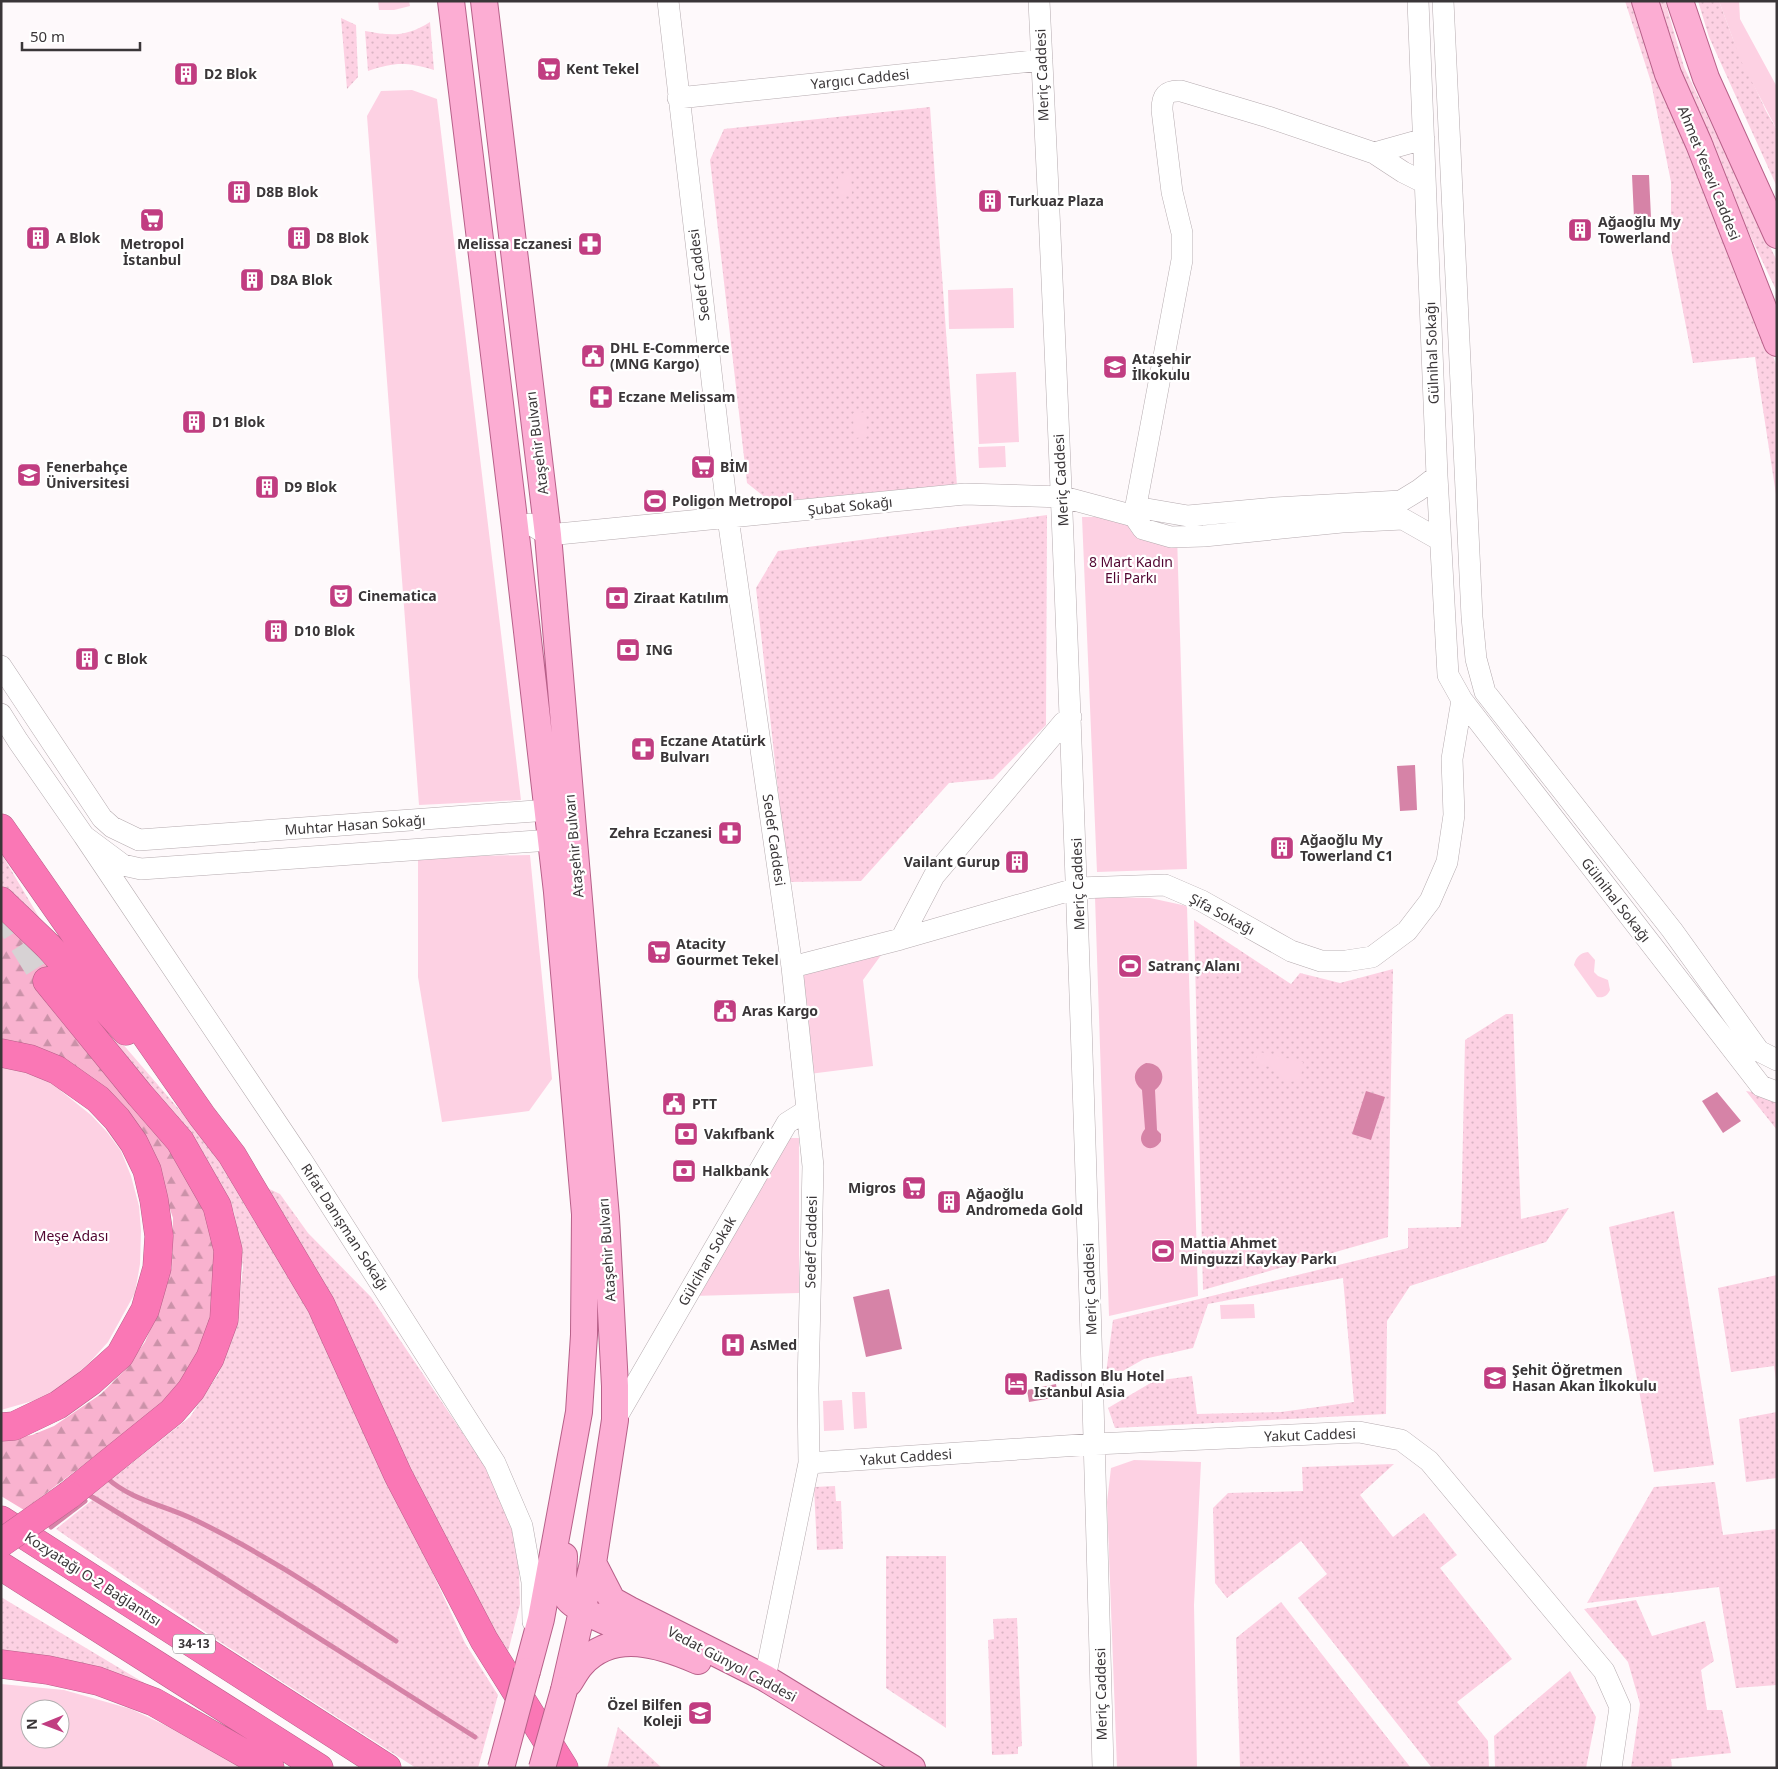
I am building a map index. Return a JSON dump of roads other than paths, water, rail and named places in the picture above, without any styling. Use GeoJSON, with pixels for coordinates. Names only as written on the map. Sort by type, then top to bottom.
{"type":"FeatureCollection","features":[{"type":"Feature","properties":{"kind":"highway"},"geometry":{"type":"LineString","coordinates":[[1,828],[202,1116],[232,1155],[321,1305],[398,1475],[480,1632],[564,1768]]}},
{"type":"Feature","properties":{"kind":"highway"},"geometry":{"type":"LineString","coordinates":[[1,901],[48,946],[202,1116]]}},
{"type":"Feature","properties":{"kind":"highway"},"geometry":{"type":"LineString","coordinates":[[1,1543],[69,1495],[172,1412],[191,1390],[210,1358],[224,1320],[228,1250],[217,1206],[180,1141],[47,981]]}},
{"type":"Feature","properties":{"kind":"highway"},"geometry":{"type":"LineString","coordinates":[[1,1053],[30,1059],[57,1070],[98,1099],[117,1119],[134,1143],[147,1170],[154,1200],[159,1236],[157,1268],[145,1310],[120,1355],[90,1382],[58,1405],[14,1426],[1,1427]]}},
{"type":"Feature","properties":{"kind":"highway","name":"Kozyatağı O-2 Bağlantısı"},"geometry":{"type":"LineString","coordinates":[[1,1520],[387,1768]]}},
{"type":"Feature","properties":{"kind":"highway","name":"34-13"},"geometry":{"type":"LineString","coordinates":[[1,1566],[319,1768]]}},
{"type":"Feature","properties":{"kind":"highway"},"geometry":{"type":"LineString","coordinates":[[1,1574],[73,1613]]}},
{"type":"Feature","properties":{"kind":"highway"},"geometry":{"type":"LineString","coordinates":[[1,1664],[48,1670],[98,1681],[154,1702],[270,1768]]}},
{"type":"Feature","properties":{"kind":"main road","name":"Ataşehir Bulvarı"},"geometry":{"type":"LineString","coordinates":[[451,1],[515,527],[559,807]]}},
{"type":"Feature","properties":{"kind":"main road","name":"Ataşehir Bulvarı"},"geometry":{"type":"LineString","coordinates":[[484,1],[548,535],[559,807],[606,1217],[615,1420],[582,1586],[564,1690]]}},
{"type":"Feature","properties":{"kind":"main road","name":"Ahmet Yesevi Caddesi"},"geometry":{"type":"LineString","coordinates":[[1645,1],[1668,74],[1699,144],[1777,343]]}},
{"type":"Feature","properties":{"kind":"main road"},"geometry":{"type":"LineString","coordinates":[[1680,1],[1706,78],[1777,235]]}},
{"type":"Feature","properties":{"kind":"main road","name":"Ataşehir Bulvarı"},"geometry":{"type":"LineString","coordinates":[[501,1768],[542,1619],[578,1412],[584,1335],[585,1214],[563,954],[562,839]]}},
{"type":"Feature","properties":{"kind":"main road"},"geometry":{"type":"LineString","coordinates":[[578,1412],[574,1480],[564,1553],[582,1586],[671,1650]]}},
{"type":"Feature","properties":{"kind":"main road"},"geometry":{"type":"LineString","coordinates":[[542,1619],[556,1593],[582,1586]]}},
{"type":"Feature","properties":{"kind":"main road","name":"Vedat Günyol Caddesi"},"geometry":{"type":"LineString","coordinates":[[582,1586],[765,1678],[912,1768]]}},
{"type":"Feature","properties":{"kind":"main road","name":"Vedat Günyol Caddesi"},"geometry":{"type":"LineString","coordinates":[[564,1690],[582,1663],[599,1650],[621,1642],[636,1642],[671,1650],[707,1665],[766,1697],[882,1768]]}},
{"type":"Feature","properties":{"kind":"main road"},"geometry":{"type":"LineString","coordinates":[[542,1768],[564,1690]]}},
{"type":"Feature","properties":{"kind":"street","name":"Sedef Caddesi"},"geometry":{"type":"LineString","coordinates":[[668,1],[728,518],[792,967],[813,1166],[808,1388],[809,1464],[765,1678]]}},
{"type":"Feature","properties":{"kind":"street","name":"Meriç Caddesi"},"geometry":{"type":"LineString","coordinates":[[1039,1],[1063,497],[1078,888],[1103,1768]]}},
{"type":"Feature","properties":{"kind":"street","name":"Gülnihal Sokağı"},"geometry":{"type":"LineString","coordinates":[[1418,1],[1437,476],[1448,675],[1462,700],[1761,1086],[1777,1092]]}},
{"type":"Feature","properties":{"kind":"street","name":"Gülnihal Sokağı"},"geometry":{"type":"LineString","coordinates":[[1443,1],[1472,617],[1476,658],[1485,692],[1672,930],[1759,1051],[1777,1060]]}},
{"type":"Feature","properties":{"kind":"street","name":"Yargıcı Caddesi"},"geometry":{"type":"LineString","coordinates":[[678,98],[1042,60]]}},
{"type":"Feature","properties":{"kind":"street"},"geometry":{"type":"LineString","coordinates":[[1425,184],[1402,172],[1374,153],[1268,117],[1181,91],[1173,90],[1166,93],[1162,100],[1162,110],[1172,192],[1182,233],[1182,260],[1134,516],[1143,529],[1171,537],[1204,536],[1342,522],[1403,519],[1440,540]]}},
{"type":"Feature","properties":{"kind":"street"},"geometry":{"type":"LineString","coordinates":[[1374,153],[1424,139]]}},
{"type":"Feature","properties":{"kind":"street"},"geometry":{"type":"LineString","coordinates":[[1134,516],[1147,509],[1188,516],[1275,508],[1401,501],[1437,476]]}},
{"type":"Feature","properties":{"kind":"street","name":"Şubat Sokağı"},"geometry":{"type":"LineString","coordinates":[[548,535],[965,494],[1063,497],[1134,516]]}},
{"type":"Feature","properties":{"kind":"street"},"geometry":{"type":"LineString","coordinates":[[515,527],[530,524],[548,535]]}},
{"type":"Feature","properties":{"kind":"street"},"geometry":{"type":"LineString","coordinates":[[1,666],[102,818],[112,826],[139,840],[122,865],[122,891]]}},
{"type":"Feature","properties":{"kind":"street"},"geometry":{"type":"LineString","coordinates":[[1462,700],[1485,692]]}},
{"type":"Feature","properties":{"kind":"street","name":"Şifa Sokağı"},"geometry":{"type":"LineString","coordinates":[[792,967],[901,939],[1078,888],[1165,885],[1202,901],[1291,951],[1321,961],[1346,961],[1372,956],[1407,931],[1430,901],[1447,862],[1454,815],[1452,759],[1462,700]]}},
{"type":"Feature","properties":{"kind":"street","name":"Rıfat Danışman Sokağı"},"geometry":{"type":"LineString","coordinates":[[1,714],[301,1159],[495,1463],[522,1526],[532,1582],[531,1659]]}},
{"type":"Feature","properties":{"kind":"street"},"geometry":{"type":"LineString","coordinates":[[901,939],[934,876],[1071,717]]}},
{"type":"Feature","properties":{"kind":"street","name":"Muhtar Hasan Sokağı"},"geometry":{"type":"LineString","coordinates":[[139,840],[535,811],[559,807]]}},
{"type":"Feature","properties":{"kind":"street","name":"Rıfat Danışman Sokağı"},"geometry":{"type":"LineString","coordinates":[[84,836],[122,865]]}},
{"type":"Feature","properties":{"kind":"street","name":"Muhtar Hasan Sokağı"},"geometry":{"type":"LineString","coordinates":[[122,865],[141,869],[562,839]]}},
{"type":"Feature","properties":{"kind":"street","name":"Gülcihan Sokak"},"geometry":{"type":"LineString","coordinates":[[615,1420],[786,1123],[806,1111]]}},
{"type":"Feature","properties":{"kind":"street","name":"Yakut Caddesi"},"geometry":{"type":"LineString","coordinates":[[809,1464],[1095,1444],[1358,1432],[1401,1440],[1429,1460],[1604,1671],[1620,1707],[1611,1768]]}},
{"type":"Feature","properties":{"kind":"waterway"},"geometry":{"type":"LineString","coordinates":[[107,1478],[126,1492],[182,1514],[245,1546],[396,1641]]}},
{"type":"Feature","properties":{"kind":"waterway"},"geometry":{"type":"LineString","coordinates":[[89,1495],[475,1737]]}},
{"type":"Feature","properties":{"kind":"waterway"},"geometry":{"type":"LineString","coordinates":[[51,1527],[85,1501]]}},
{"type":"Feature","properties":{"kind":"tunnel"},"geometry":{"type":"LineString","coordinates":[[1,908],[47,981]]}},
{"type":"Feature","properties":{"kind":"place","name":"Kent Tekel"},"geometry":{"type":"Point","coordinates":[549,69]}},
{"type":"Feature","properties":{"kind":"place","name":"D2 Blok"},"geometry":{"type":"Point","coordinates":[186,74]}},
{"type":"Feature","properties":{"kind":"place","name":"D8B Blok"},"geometry":{"type":"Point","coordinates":[239,192]}},
{"type":"Feature","properties":{"kind":"place","name":"Turkuaz Plaza"},"geometry":{"type":"Point","coordinates":[990,201]}},
{"type":"Feature","properties":{"kind":"place","name":"Metropol İstanbul"},"geometry":{"type":"Point","coordinates":[152,220]}},
{"type":"Feature","properties":{"kind":"place","name":"Ağaoğlu My Towerland"},"geometry":{"type":"Point","coordinates":[1580,230]}},
{"type":"Feature","properties":{"kind":"place","name":"A Blok"},"geometry":{"type":"Point","coordinates":[38,238]}},
{"type":"Feature","properties":{"kind":"place","name":"D8 Blok"},"geometry":{"type":"Point","coordinates":[299,238]}},
{"type":"Feature","properties":{"kind":"place","name":"Melissa Eczanesi"},"geometry":{"type":"Point","coordinates":[590,244]}},
{"type":"Feature","properties":{"kind":"place","name":"D8A Blok"},"geometry":{"type":"Point","coordinates":[252,280]}},
{"type":"Feature","properties":{"kind":"place","name":"DHL E-Commerce (MNG Kargo)"},"geometry":{"type":"Point","coordinates":[593,356]}},
{"type":"Feature","properties":{"kind":"place","name":"Ataşehir İlkokulu"},"geometry":{"type":"Point","coordinates":[1115,367]}},
{"type":"Feature","properties":{"kind":"place","name":"Eczane Melissam"},"geometry":{"type":"Point","coordinates":[601,397]}},
{"type":"Feature","properties":{"kind":"place","name":"D1 Blok"},"geometry":{"type":"Point","coordinates":[194,422]}},
{"type":"Feature","properties":{"kind":"place","name":"BİM"},"geometry":{"type":"Point","coordinates":[703,467]}},
{"type":"Feature","properties":{"kind":"place","name":"Fenerbahçe Üniversitesi"},"geometry":{"type":"Point","coordinates":[29,475]}},
{"type":"Feature","properties":{"kind":"place","name":"D9 Blok"},"geometry":{"type":"Point","coordinates":[267,487]}},
{"type":"Feature","properties":{"kind":"place","name":"Poligon Metropol"},"geometry":{"type":"Point","coordinates":[655,501]}},
{"type":"Feature","properties":{"kind":"place","name":"Cinematica"},"geometry":{"type":"Point","coordinates":[341,596]}},
{"type":"Feature","properties":{"kind":"place","name":"Ziraat Katılım"},"geometry":{"type":"Point","coordinates":[617,598]}},
{"type":"Feature","properties":{"kind":"place","name":"D10 Blok"},"geometry":{"type":"Point","coordinates":[276,631]}},
{"type":"Feature","properties":{"kind":"place","name":"ING"},"geometry":{"type":"Point","coordinates":[628,650]}},
{"type":"Feature","properties":{"kind":"place","name":"C Blok"},"geometry":{"type":"Point","coordinates":[87,659]}},
{"type":"Feature","properties":{"kind":"place","name":"Eczane Atatürk Bulvarı"},"geometry":{"type":"Point","coordinates":[643,749]}},
{"type":"Feature","properties":{"kind":"place","name":"Zehra Eczanesi"},"geometry":{"type":"Point","coordinates":[730,833]}},
{"type":"Feature","properties":{"kind":"place","name":"Ağaoğlu My Towerland C1"},"geometry":{"type":"Point","coordinates":[1282,848]}},
{"type":"Feature","properties":{"kind":"place","name":"Vailant Gurup"},"geometry":{"type":"Point","coordinates":[1017,862]}},
{"type":"Feature","properties":{"kind":"place","name":"Atacity Gourmet Tekel"},"geometry":{"type":"Point","coordinates":[659,952]}},
{"type":"Feature","properties":{"kind":"place","name":"Satranç Alanı"},"geometry":{"type":"Point","coordinates":[1130,966]}},
{"type":"Feature","properties":{"kind":"place","name":"Aras Kargo"},"geometry":{"type":"Point","coordinates":[725,1011]}},
{"type":"Feature","properties":{"kind":"place","name":"PTT"},"geometry":{"type":"Point","coordinates":[674,1104]}},
{"type":"Feature","properties":{"kind":"place","name":"Vakıfbank"},"geometry":{"type":"Point","coordinates":[686,1134]}},
{"type":"Feature","properties":{"kind":"place","name":"Halkbank"},"geometry":{"type":"Point","coordinates":[684,1171]}},
{"type":"Feature","properties":{"kind":"place","name":"Migros"},"geometry":{"type":"Point","coordinates":[914,1188]}},
{"type":"Feature","properties":{"kind":"place","name":"Ağaoğlu Andromeda Gold"},"geometry":{"type":"Point","coordinates":[949,1202]}},
{"type":"Feature","properties":{"kind":"place","name":"Mattia Ahmet Minguzzi Kaykay Parkı"},"geometry":{"type":"Point","coordinates":[1163,1251]}},
{"type":"Feature","properties":{"kind":"place","name":"AsMed"},"geometry":{"type":"Point","coordinates":[733,1345]}},
{"type":"Feature","properties":{"kind":"place","name":"Şehit Öğretmen Hasan Akan İlkokulu"},"geometry":{"type":"Point","coordinates":[1495,1378]}},
{"type":"Feature","properties":{"kind":"place","name":"Radisson Blu Hotel Istanbul Asia"},"geometry":{"type":"Point","coordinates":[1016,1384]}},
{"type":"Feature","properties":{"kind":"place","name":"Özel Bilfen Koleji"},"geometry":{"type":"Point","coordinates":[700,1713]}},
{"type":"Feature","properties":{"kind":"park label","name":"8 Mart Kadın Eli Parkı"},"geometry":{"type":"Point","coordinates":[1131,570]}},
{"type":"Feature","properties":{"kind":"park label","name":"Meşe Adası"},"geometry":{"type":"Point","coordinates":[71,1236]}}]}
